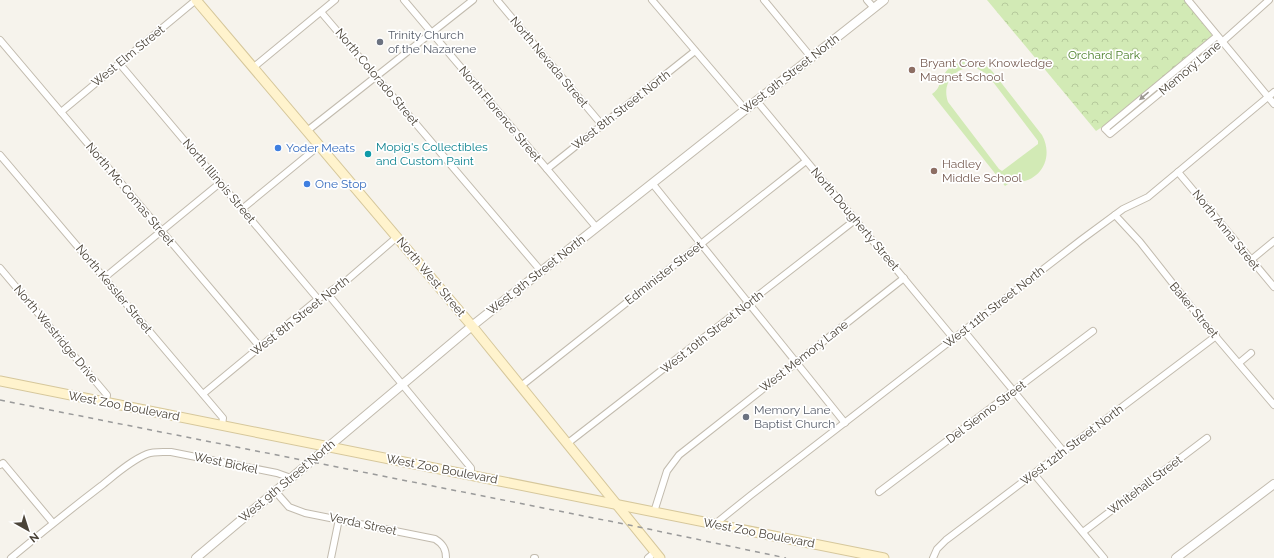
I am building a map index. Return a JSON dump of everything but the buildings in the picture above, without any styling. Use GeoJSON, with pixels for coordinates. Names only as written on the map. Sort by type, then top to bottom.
{"type":"FeatureCollection","features":[{"type":"Feature","properties":{"kind":"main road","name":"North West Street"},"geometry":{"type":"LineString","coordinates":[[196,0],[472,326],[617,504],[654,556]]}},
{"type":"Feature","properties":{"kind":"main road","name":"West Zoo Boulevard"},"geometry":{"type":"LineString","coordinates":[[0,381],[884,558]]}},
{"type":"Feature","properties":{"kind":"street","name":"West Elm Street"},"geometry":{"type":"LineString","coordinates":[[61,112],[196,0]]}},
{"type":"Feature","properties":{"kind":"street"},"geometry":{"type":"LineString","coordinates":[[254,67],[336,0]]}},
{"type":"Feature","properties":{"kind":"street","name":"North Florence Street"},"geometry":{"type":"LineString","coordinates":[[404,0],[596,227]]}},
{"type":"Feature","properties":{"kind":"street"},"geometry":{"type":"LineString","coordinates":[[307,131],[473,0]]}},
{"type":"Feature","properties":{"kind":"street","name":"North Nevada Street"},"geometry":{"type":"LineString","coordinates":[[496,0],[602,125]]}},
{"type":"Feature","properties":{"kind":"street"},"geometry":{"type":"LineString","coordinates":[[652,0],[745,110]]}},
{"type":"Feature","properties":{"kind":"street"},"geometry":{"type":"LineString","coordinates":[[764,0],[811,57]]}},
{"type":"Feature","properties":{"kind":"street"},"geometry":{"type":"LineString","coordinates":[[867,0],[874,8]]}},
{"type":"Feature","properties":{"kind":"street","name":"West 9th Street North"},"geometry":{"type":"LineString","coordinates":[[196,558],[472,326],[884,0]]}},
{"type":"Feature","properties":{"kind":"street"},"geometry":{"type":"LineString","coordinates":[[1188,0],[1274,104]]}},
{"type":"Feature","properties":{"kind":"street","name":"Memory Lane"},"geometry":{"type":"LineString","coordinates":[[1217,36],[1105,128],[1110,134],[1222,42],[1269,0]]}},
{"type":"Feature","properties":{"kind":"street","name":"North Colorado Street"},"geometry":{"type":"LineString","coordinates":[[321,12],[541,271]]}},
{"type":"Feature","properties":{"kind":"street","name":"North Mc Comas Street"},"geometry":{"type":"LineString","coordinates":[[0,40],[260,347]]}},
{"type":"Feature","properties":{"kind":"street","name":"West 8th Street North"},"geometry":{"type":"LineString","coordinates":[[547,169],[695,51]]}},
{"type":"Feature","properties":{"kind":"street","name":"North Illinois Street"},"geometry":{"type":"LineString","coordinates":[[119,63],[318,299]]}},
{"type":"Feature","properties":{"kind":"street","name":"West 11th Street North"},"geometry":{"type":"LineString","coordinates":[[715,524],[845,422],[1115,215],[1123,209],[1148,197],[1274,92]]}},
{"type":"Feature","properties":{"kind":"street","name":"North Dougherty Street"},"geometry":{"type":"LineString","coordinates":[[756,100],[954,338]]}},
{"type":"Feature","properties":{"kind":"street"},"geometry":{"type":"LineString","coordinates":[[242,209],[320,146]]}},
{"type":"Feature","properties":{"kind":"street","name":"North Kessler Street"},"geometry":{"type":"LineString","coordinates":[[0,155],[223,418],[222,425]]}},
{"type":"Feature","properties":{"kind":"street","name":"Edminister Street"},"geometry":{"type":"LineString","coordinates":[[521,386],[806,161]]}},
{"type":"Feature","properties":{"kind":"street","name":"North Anna Street"},"geometry":{"type":"LineString","coordinates":[[1178,172],[1274,287]]}},
{"type":"Feature","properties":{"kind":"street"},"geometry":{"type":"LineString","coordinates":[[104,278],[220,183]]}},
{"type":"Feature","properties":{"kind":"street"},"geometry":{"type":"LineString","coordinates":[[652,183],[845,422]]}},
{"type":"Feature","properties":{"kind":"street","name":"Baker Street"},"geometry":{"type":"LineString","coordinates":[[1115,215],[1140,242],[1169,280],[1274,405]]}},
{"type":"Feature","properties":{"kind":"street","name":"West 10th Street North"},"geometry":{"type":"LineString","coordinates":[[568,443],[855,220]]}},
{"type":"Feature","properties":{"kind":"street","name":"West 8th Street North"},"geometry":{"type":"LineString","coordinates":[[203,394],[318,299],[346,281],[397,237]]}},
{"type":"Feature","properties":{"kind":"street"},"geometry":{"type":"LineString","coordinates":[[1251,260],[1274,241]]}},
{"type":"Feature","properties":{"kind":"street","name":"North Westridge Drive"},"geometry":{"type":"LineString","coordinates":[[0,268],[107,395],[106,402]]}},
{"type":"Feature","properties":{"kind":"street","name":"West Memory Lane"},"geometry":{"type":"LineString","coordinates":[[654,512],[666,472],[679,455],[904,278]]}},
{"type":"Feature","properties":{"kind":"street"},"geometry":{"type":"LineString","coordinates":[[326,293],[403,384],[471,468],[470,475]]}},
{"type":"Feature","properties":{"kind":"street"},"geometry":{"type":"LineString","coordinates":[[964,331],[1064,452]]}},
{"type":"Feature","properties":{"kind":"street","name":"Del Sienno Street"},"geometry":{"type":"LineString","coordinates":[[879,492],[1093,331]]}},
{"type":"Feature","properties":{"kind":"street","name":"West 12th Street North"},"geometry":{"type":"LineString","coordinates":[[933,558],[941,544],[1216,336]]}},
{"type":"Feature","properties":{"kind":"street"},"geometry":{"type":"LineString","coordinates":[[1239,363],[1251,353]]}},
{"type":"Feature","properties":{"kind":"street","name":"Whitehall Street"},"geometry":{"type":"LineString","coordinates":[[1083,532],[1207,438]]}},
{"type":"Feature","properties":{"kind":"street","name":"West Bickel"},"geometry":{"type":"LineString","coordinates":[[53,523],[137,460],[148,454],[160,452],[194,457],[277,473],[291,478]]}},
{"type":"Feature","properties":{"kind":"street"},"geometry":{"type":"LineString","coordinates":[[2,464],[53,523],[11,558]]}},
{"type":"Feature","properties":{"kind":"street"},"geometry":{"type":"LineString","coordinates":[[1034,474],[1104,558]]}},
{"type":"Feature","properties":{"kind":"street"},"geometry":{"type":"LineString","coordinates":[[1176,558],[1274,484]]}},
{"type":"Feature","properties":{"kind":"street","name":"Verda Street"},"geometry":{"type":"LineString","coordinates":[[275,491],[289,507],[296,510],[436,539],[444,546],[446,558]]}},
{"type":"Feature","properties":{"kind":"street"},"geometry":{"type":"LineString","coordinates":[[331,558],[339,519]]}},
{"type":"Feature","properties":{"kind":"green space","name":"Orchard Park"},"geometry":{"type":"Polygon","coordinates":[[[987,0],[1185,0],[1212,36],[1108,123],[1096,131],[987,0]]]}},
{"type":"Feature","properties":{"kind":"green space"},"geometry":{"type":"Polygon","coordinates":[[[964,62],[978,62],[987,66],[1042,135],[1046,144],[1047,153],[1042,169],[1037,175],[1021,182],[1011,182],[1005,186],[932,94],[938,88],[944,74],[947,71],[956,64],[964,62]],[[970,67],[958,71],[950,79],[946,90],[946,96],[948,102],[1002,171],[1038,144],[1038,141],[987,74],[976,68],[970,67]]]}},
{"type":"Feature","properties":{"kind":"railway"},"geometry":{"type":"LineString","coordinates":[[0,400],[634,526],[786,558]]}},
{"type":"Feature","properties":{"kind":"place","name":"Trinity Church of the Nazarene"},"geometry":{"type":"Point","coordinates":[380,42]}},
{"type":"Feature","properties":{"kind":"place","name":"Bryant Core Knowledge Magnet School"},"geometry":{"type":"Point","coordinates":[912,70]}},
{"type":"Feature","properties":{"kind":"place","name":"Yoder Meats"},"geometry":{"type":"Point","coordinates":[278,148]}},
{"type":"Feature","properties":{"kind":"place","name":"Mopig's Collectibles and Custom Paint"},"geometry":{"type":"Point","coordinates":[368,154]}},
{"type":"Feature","properties":{"kind":"place","name":"Hadley Middle School"},"geometry":{"type":"Point","coordinates":[934,171]}},
{"type":"Feature","properties":{"kind":"place","name":"One Stop"},"geometry":{"type":"Point","coordinates":[307,184]}},
{"type":"Feature","properties":{"kind":"place","name":"Memory Lane Baptist Church"},"geometry":{"type":"Point","coordinates":[746,417]}}]}
